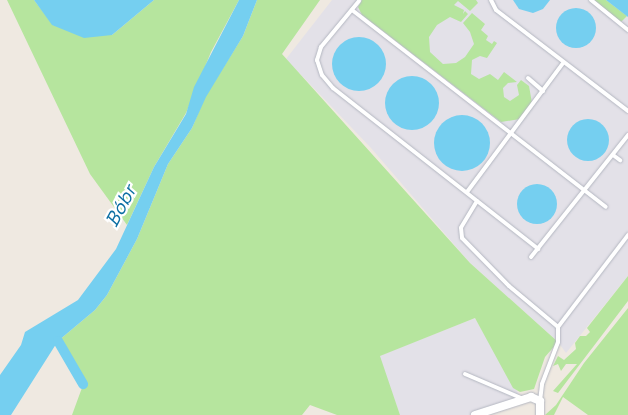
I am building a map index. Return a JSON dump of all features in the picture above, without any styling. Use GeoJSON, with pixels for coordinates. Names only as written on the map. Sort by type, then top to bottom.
{"type":"FeatureCollection","features":[{"type":"Feature","properties":{"kind":"street"},"geometry":{"type":"LineString","coordinates":[[475,415],[531,396],[540,401],[540,415]]}},
{"type":"Feature","properties":{"kind":"lane"},"geometry":{"type":"LineString","coordinates":[[359,0],[321,47],[317,60],[322,75],[333,88],[538,249]]}},
{"type":"Feature","properties":{"kind":"lane"},"geometry":{"type":"LineString","coordinates":[[491,0],[496,10],[628,111]]}},
{"type":"Feature","properties":{"kind":"lane"},"geometry":{"type":"LineString","coordinates":[[591,0],[628,30]]}},
{"type":"Feature","properties":{"kind":"lane"},"geometry":{"type":"LineString","coordinates":[[352,10],[606,207]]}},
{"type":"Feature","properties":{"kind":"lane"},"geometry":{"type":"LineString","coordinates":[[467,192],[512,135],[563,63]]}},
{"type":"Feature","properties":{"kind":"lane"},"geometry":{"type":"LineString","coordinates":[[528,78],[543,90]]}},
{"type":"Feature","properties":{"kind":"lane"},"geometry":{"type":"LineString","coordinates":[[531,257],[628,135]]}},
{"type":"Feature","properties":{"kind":"lane"},"geometry":{"type":"LineString","coordinates":[[613,155],[620,160]]}},
{"type":"Feature","properties":{"kind":"lane"},"geometry":{"type":"LineString","coordinates":[[477,201],[461,228],[462,238],[509,286],[558,327]]}},
{"type":"Feature","properties":{"kind":"lane"},"geometry":{"type":"LineString","coordinates":[[540,401],[542,384],[558,342],[558,327],[628,235]]}},
{"type":"Feature","properties":{"kind":"lane"},"geometry":{"type":"LineString","coordinates":[[465,374],[521,398]]}},
{"type":"Feature","properties":{"kind":"shaded area"},"geometry":{"type":"Polygon","coordinates":[[[332,0],[628,0],[628,276],[566,353],[558,342],[470,263],[371,148],[286,59],[332,0]]]}},
{"type":"Feature","properties":{"kind":"shaded area"},"geometry":{"type":"Polygon","coordinates":[[[475,318],[521,398],[475,415],[400,415],[379,356],[475,318]]]}},
{"type":"Feature","properties":{"kind":"green space"},"geometry":{"type":"Polygon","coordinates":[[[7,0],[34,0],[53,25],[112,35],[154,0],[239,0],[211,52],[186,113],[154,167],[127,225],[90,174],[7,0]]]}},
{"type":"Feature","properties":{"kind":"green space"},"geometry":{"type":"Polygon","coordinates":[[[257,0],[320,0],[282,54],[470,263],[558,342],[545,357],[534,389],[520,392],[513,388],[475,318],[380,356],[400,415],[337,415],[310,405],[302,415],[72,415],[83,385],[58,341],[95,310],[107,295],[137,239],[168,164],[192,128],[205,97],[243,36],[257,0]]]}},
{"type":"Feature","properties":{"kind":"green space"},"geometry":{"type":"Polygon","coordinates":[[[362,0],[476,0],[478,3],[470,11],[458,1],[454,5],[464,10],[463,14],[465,11],[468,14],[461,22],[450,17],[437,25],[429,37],[430,52],[443,64],[456,63],[465,57],[474,44],[470,32],[463,23],[472,13],[485,24],[481,30],[488,36],[486,40],[492,44],[494,41],[497,43],[487,58],[480,56],[472,60],[471,74],[479,79],[490,74],[498,80],[504,72],[517,82],[508,83],[503,88],[504,97],[510,101],[519,95],[517,85],[521,80],[529,86],[532,103],[520,119],[501,122],[362,15],[358,7],[362,0]]]}},
{"type":"Feature","properties":{"kind":"green space"},"geometry":{"type":"Polygon","coordinates":[[[594,0],[606,0],[627,16],[621,22],[594,0]]]}},
{"type":"Feature","properties":{"kind":"green space"},"geometry":{"type":"Polygon","coordinates":[[[628,276],[628,301],[558,393],[553,391],[577,364],[566,364],[561,371],[558,364],[553,366],[558,356],[564,360],[576,349],[575,343],[580,336],[586,336],[590,332],[587,328],[628,276]]]}},
{"type":"Feature","properties":{"kind":"green space"},"geometry":{"type":"Polygon","coordinates":[[[628,308],[628,415],[588,415],[563,397],[554,415],[545,415],[556,405],[584,363],[628,308]]]}},
{"type":"Feature","properties":{"kind":"water"},"geometry":{"type":"Polygon","coordinates":[[[34,0],[154,0],[112,35],[84,38],[52,25],[34,0]]]}},
{"type":"Feature","properties":{"kind":"water"},"geometry":{"type":"Polygon","coordinates":[[[239,0],[257,0],[243,36],[206,97],[192,128],[168,164],[137,239],[107,295],[95,310],[58,341],[11,415],[0,415],[0,375],[21,345],[25,332],[78,300],[116,249],[154,167],[186,114],[194,87],[239,0]]]}},
{"type":"Feature","properties":{"kind":"water"},"geometry":{"type":"Polygon","coordinates":[[[513,0],[550,0],[543,9],[533,13],[519,9],[513,0]]]}},
{"type":"Feature","properties":{"kind":"water"},"geometry":{"type":"Polygon","coordinates":[[[606,0],[628,0],[628,17],[606,0]]]}},
{"type":"Feature","properties":{"kind":"water"},"geometry":{"type":"Polygon","coordinates":[[[580,8],[587,11],[593,17],[596,28],[595,36],[587,45],[580,48],[572,48],[565,45],[557,36],[556,24],[559,17],[568,9],[580,8]]]}},
{"type":"Feature","properties":{"kind":"water"},"geometry":{"type":"Polygon","coordinates":[[[354,37],[364,37],[378,45],[384,54],[386,64],[384,74],[378,83],[364,91],[354,91],[344,86],[337,79],[332,69],[332,59],[337,49],[344,42],[354,37]]]}},
{"type":"Feature","properties":{"kind":"water"},"geometry":{"type":"Polygon","coordinates":[[[407,76],[417,76],[427,80],[435,88],[439,103],[435,118],[427,126],[417,130],[407,130],[397,126],[389,118],[385,108],[385,98],[389,88],[397,80],[407,76]]]}},
{"type":"Feature","properties":{"kind":"water"},"geometry":{"type":"Polygon","coordinates":[[[462,115],[473,117],[482,123],[488,132],[490,143],[488,154],[482,163],[473,169],[462,171],[451,169],[442,163],[436,154],[434,143],[436,132],[442,123],[451,117],[462,115]]]}},
{"type":"Feature","properties":{"kind":"water"},"geometry":{"type":"Polygon","coordinates":[[[588,119],[603,125],[609,140],[603,155],[588,161],[573,155],[567,140],[573,125],[588,119]]]}},
{"type":"Feature","properties":{"kind":"water"},"geometry":{"type":"Polygon","coordinates":[[[541,184],[548,187],[554,193],[557,204],[556,212],[548,221],[541,224],[533,224],[526,221],[518,212],[517,200],[520,193],[529,185],[541,184]]]}},
{"type":"Feature","properties":{"kind":"waterway"},"geometry":{"type":"LineString","coordinates":[[58,341],[83,384]]}},
{"type":"Feature","properties":{"kind":"water label","name":"Bóbr"},"geometry":{"type":"Point","coordinates":[121,206]}}]}
